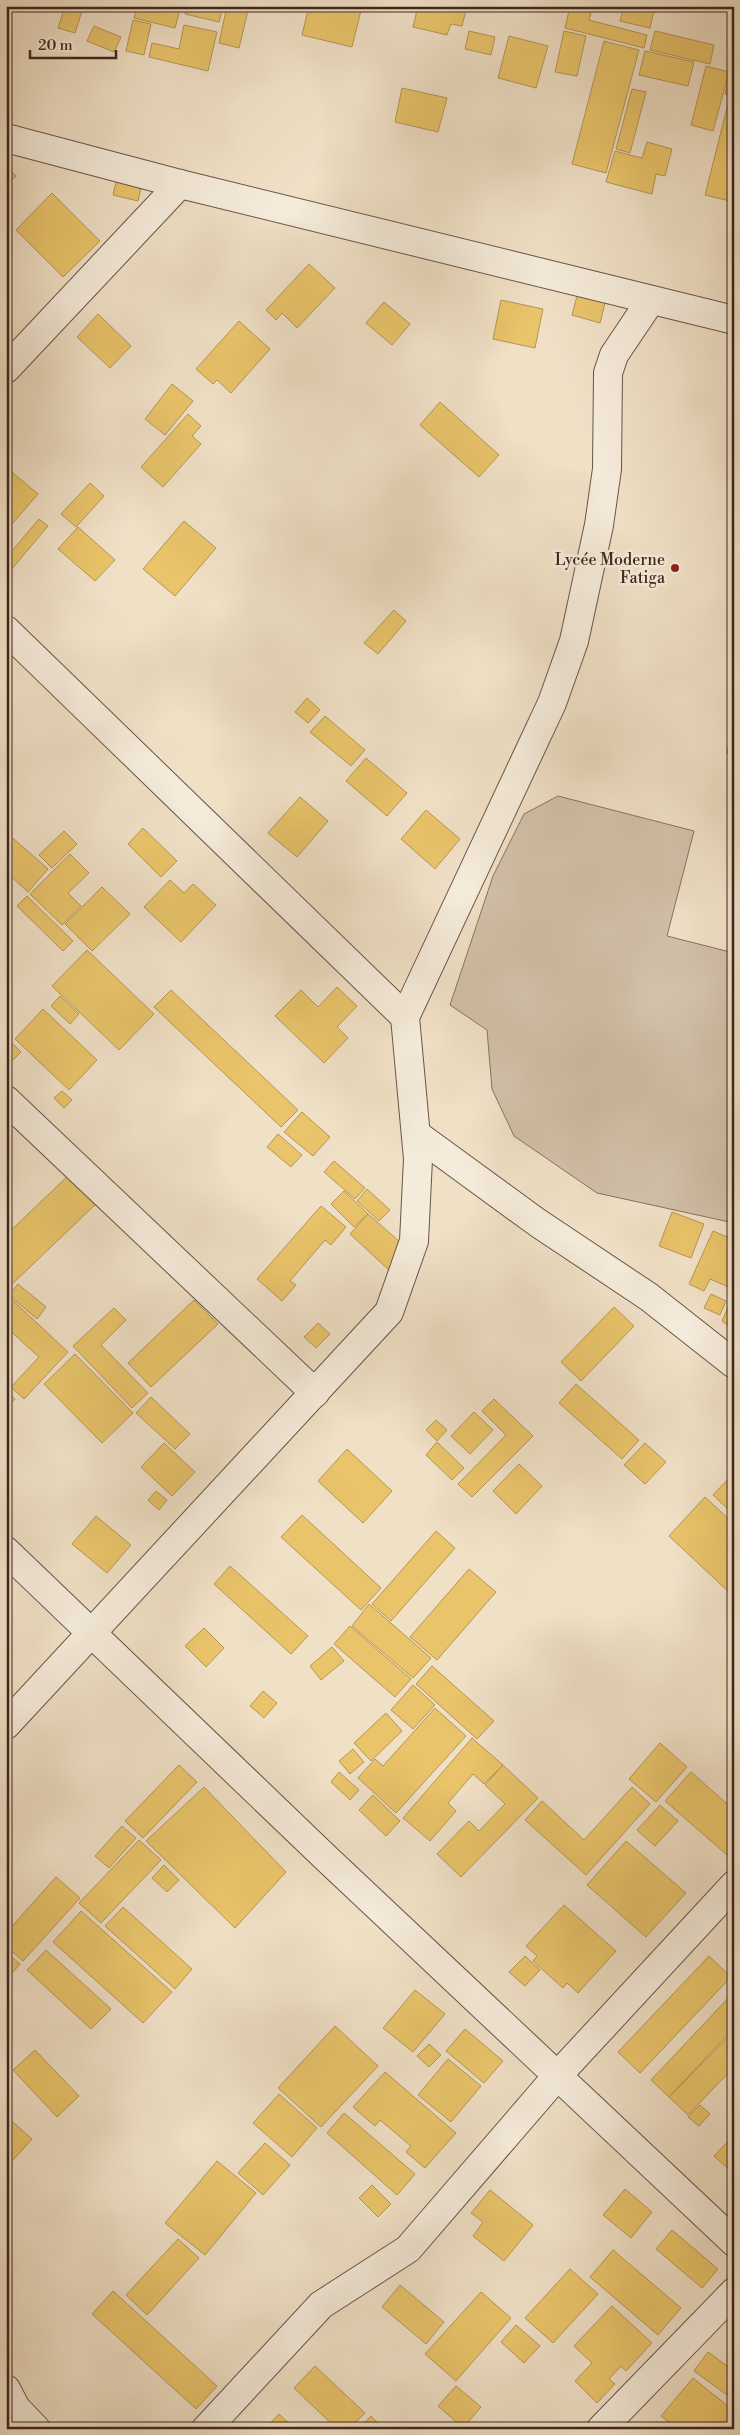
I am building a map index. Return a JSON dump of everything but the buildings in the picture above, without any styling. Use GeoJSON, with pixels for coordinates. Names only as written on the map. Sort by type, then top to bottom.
{"type":"FeatureCollection","features":[{"type":"Feature","properties":{"kind":"street"},"geometry":{"type":"LineString","coordinates":[[6,138],[180,184],[734,320]]}},
{"type":"Feature","properties":{"kind":"street"},"geometry":{"type":"LineString","coordinates":[[6,369],[180,184]]}},
{"type":"Feature","properties":{"kind":"street"},"geometry":{"type":"LineString","coordinates":[[6,1725],[389,1312],[414,1241],[418,1159],[405,1017],[552,703],[574,641],[600,525],[607,469],[608,373],[614,355],[651,300]]}},
{"type":"Feature","properties":{"kind":"street"},"geometry":{"type":"LineString","coordinates":[[6,630],[405,1017]]}},
{"type":"Feature","properties":{"kind":"street"},"geometry":{"type":"LineString","coordinates":[[6,1100],[314,1393]]}},
{"type":"Feature","properties":{"kind":"street"},"geometry":{"type":"LineString","coordinates":[[416,1134],[538,1223],[649,1296],[734,1364]]}},
{"type":"Feature","properties":{"kind":"street"},"geometry":{"type":"LineString","coordinates":[[6,1551],[332,1864],[734,2242]]}},
{"type":"Feature","properties":{"kind":"street"},"geometry":{"type":"LineString","coordinates":[[206,2429],[321,2305],[408,2249],[558,2075],[734,1885]]}},
{"type":"Feature","properties":{"kind":"street"},"geometry":{"type":"LineString","coordinates":[[601,2429],[734,2292]]}},
{"type":"Feature","properties":{"kind":"street"},"geometry":{"type":"LineString","coordinates":[[6,2389],[16,2408],[36,2429]]}},
{"type":"Feature","properties":{"kind":"shaded area"},"geometry":{"type":"Polygon","coordinates":[[[558,796],[694,831],[667,936],[734,953],[734,1223],[597,1193],[514,1136],[492,1089],[487,1030],[450,1005],[493,876],[524,814],[558,796]]]}},
{"type":"Feature","properties":{"kind":"place","name":"Lycée Moderne Fatiga"},"geometry":{"type":"Point","coordinates":[675,568]}}]}
